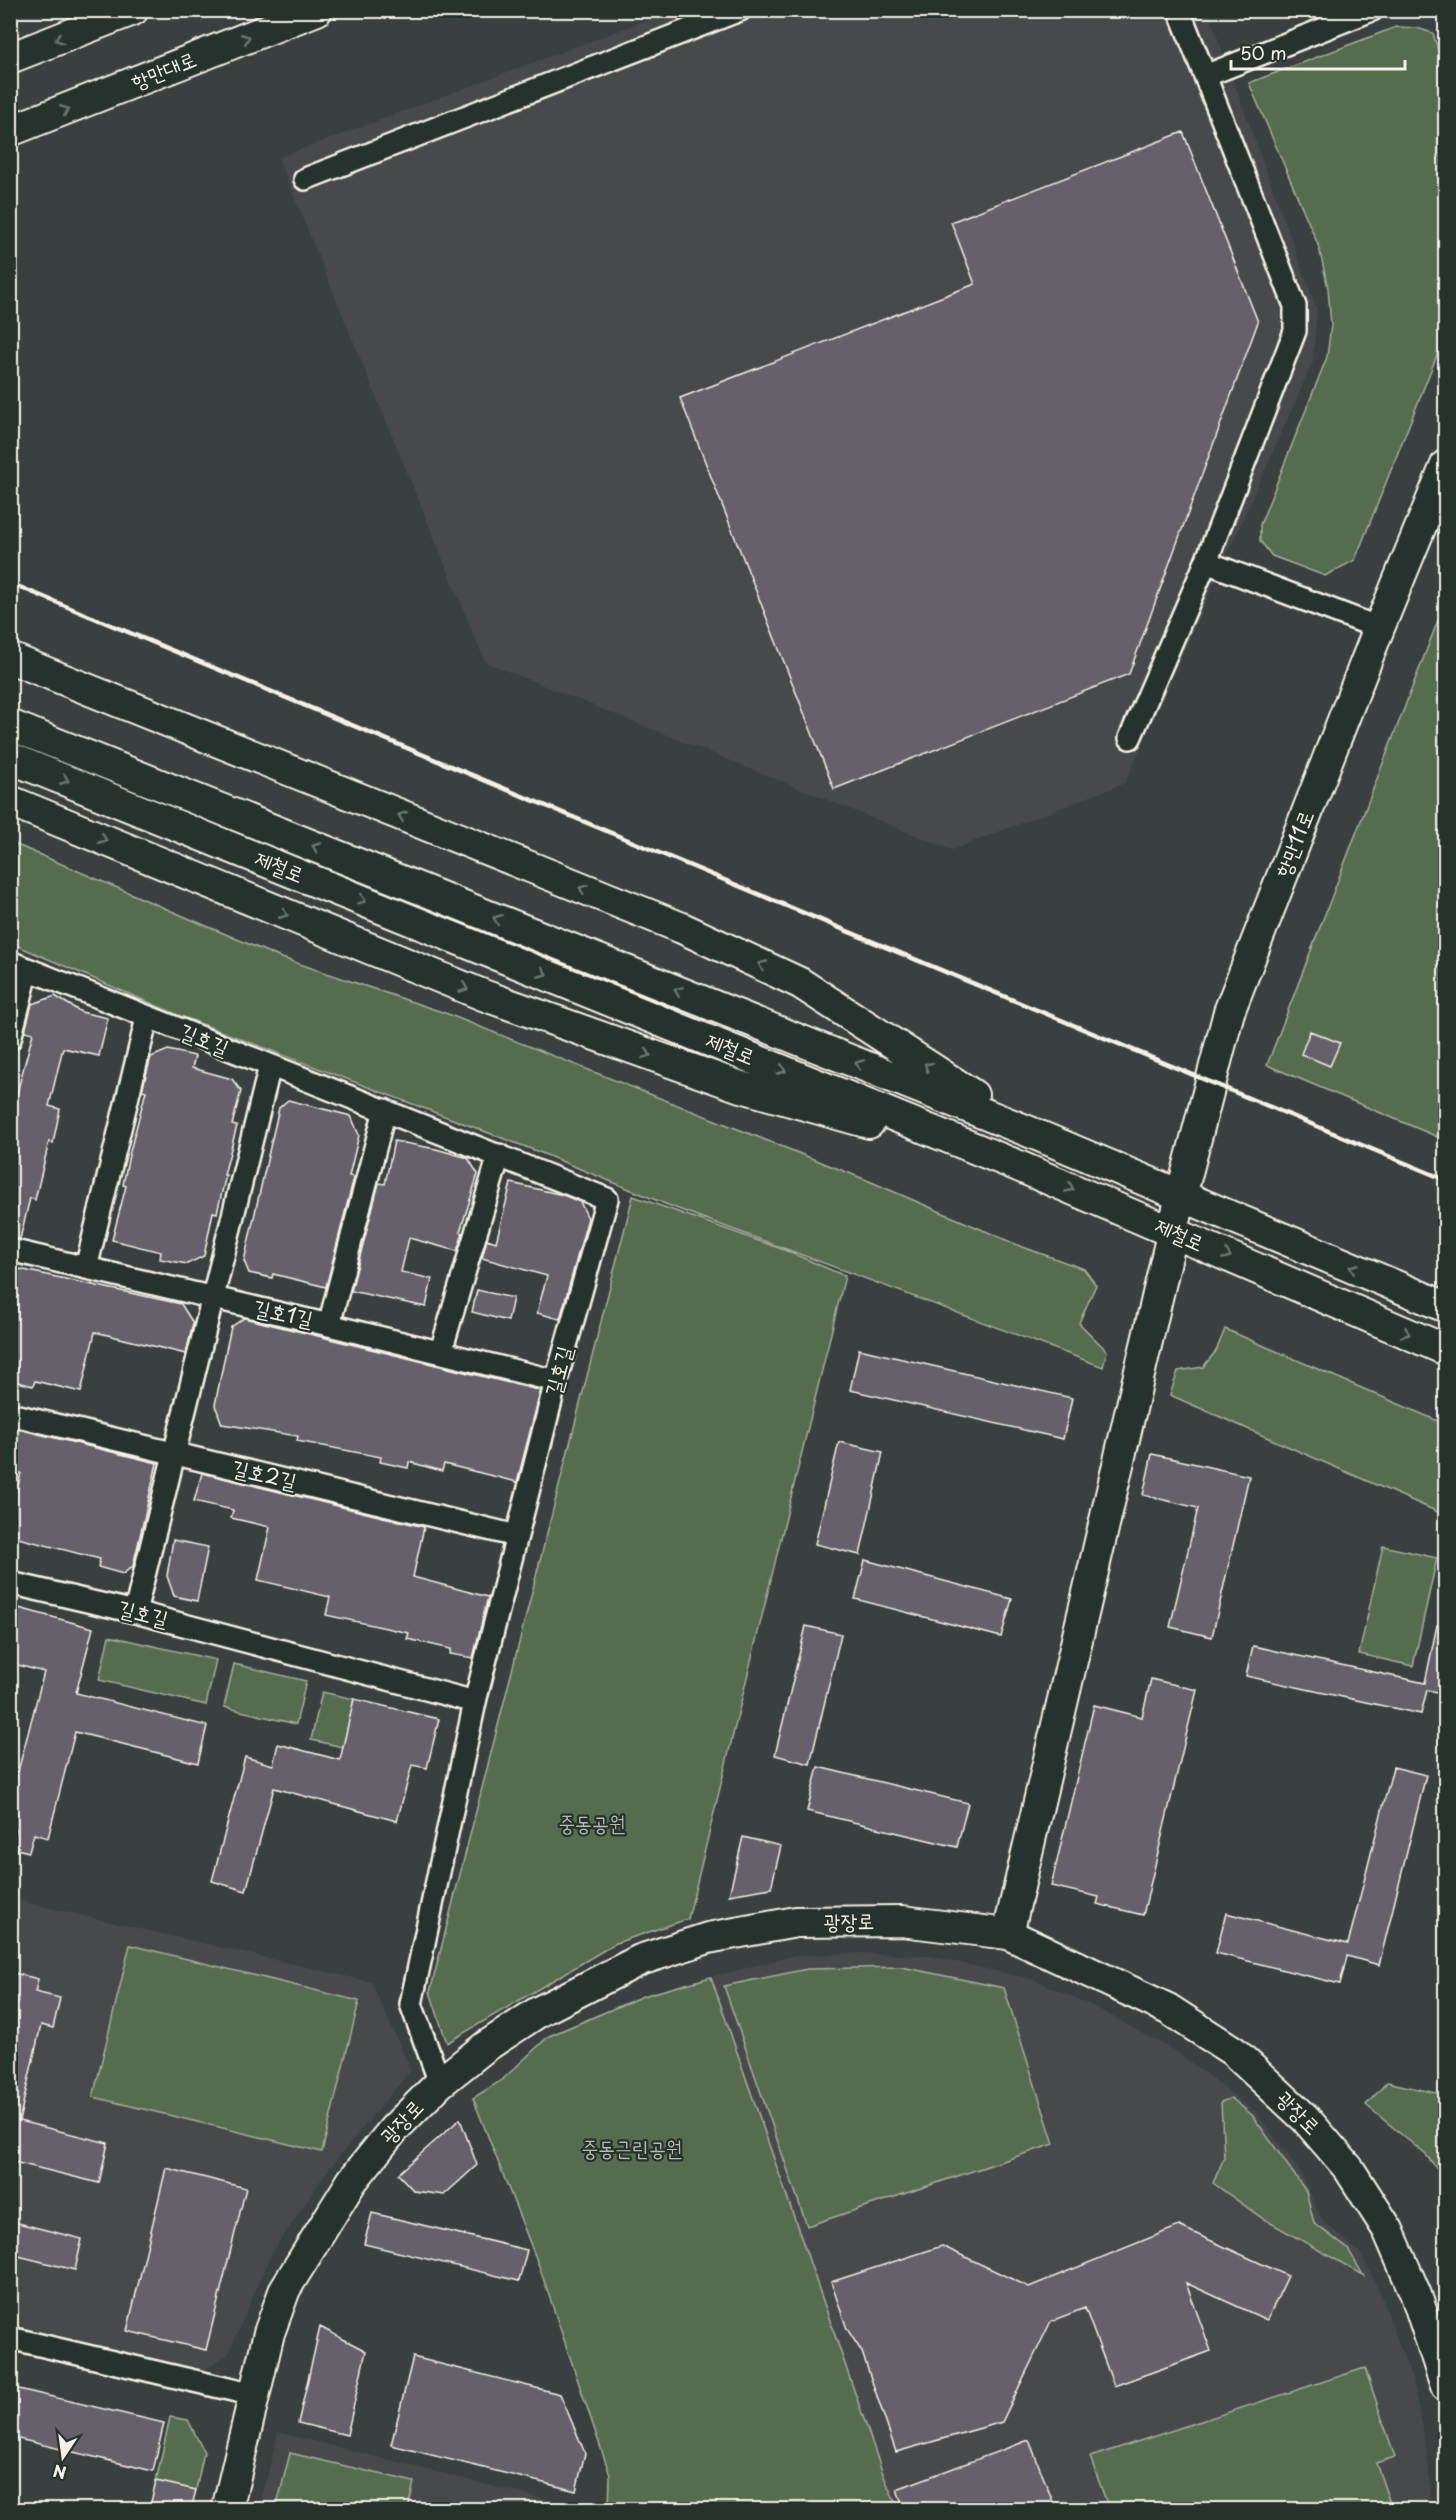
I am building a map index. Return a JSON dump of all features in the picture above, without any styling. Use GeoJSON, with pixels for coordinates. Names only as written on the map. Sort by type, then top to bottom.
{"type":"FeatureCollection","features":[{"type":"Feature","properties":{"kind":"main road"},"geometry":{"type":"LineString","coordinates":[[10,58],[133,10]]}},
{"type":"Feature","properties":{"kind":"main road","name":"항만대로"},"geometry":{"type":"LineString","coordinates":[[10,131],[317,10]]}},
{"type":"Feature","properties":{"kind":"main road","name":"항만11로"},"geometry":{"type":"LineString","coordinates":[[1008,1934],[1181,1196],[1229,1012],[1379,628],[1446,465]]}},
{"type":"Feature","properties":{"kind":"main road"},"geometry":{"type":"LineString","coordinates":[[10,658],[682,928],[800,983],[1030,1132]]}},
{"type":"Feature","properties":{"kind":"main road","name":"제철로"},"geometry":{"type":"LineString","coordinates":[[10,725],[1030,1132],[1446,1307]]}},
{"type":"Feature","properties":{"kind":"main road","name":"제철로"},"geometry":{"type":"LineString","coordinates":[[10,758],[1016,1165],[1446,1350]]}},
{"type":"Feature","properties":{"kind":"main road"},"geometry":{"type":"LineString","coordinates":[[10,801],[483,995],[738,1086],[1016,1165]]}},
{"type":"Feature","properties":{"kind":"main road","name":"광장로"},"geometry":{"type":"LineString","coordinates":[[227,2510],[269,2333],[285,2289],[299,2263],[352,2181],[394,2129],[440,2083],[485,2047],[538,2012],[640,1960],[708,1938],[796,1922],[902,1922],[1008,1934],[1168,2009],[1233,2051],[1305,2118],[1349,2169],[1388,2230],[1416,2295],[1446,2386]]}},
{"type":"Feature","properties":{"kind":"street"},"geometry":{"type":"LineString","coordinates":[[305,179],[740,10]]}},
{"type":"Feature","properties":{"kind":"street"},"geometry":{"type":"LineString","coordinates":[[1130,738],[1206,562],[1295,331],[1295,306],[1179,10]]}},
{"type":"Feature","properties":{"kind":"street"},"geometry":{"type":"LineString","coordinates":[[1205,76],[1372,10]]}},
{"type":"Feature","properties":{"kind":"street"},"geometry":{"type":"LineString","coordinates":[[1206,562],[1379,628]]}},
{"type":"Feature","properties":{"kind":"street"},"geometry":{"type":"LineString","coordinates":[[10,1039],[19,966]]}},
{"type":"Feature","properties":{"kind":"street","name":"길호길"},"geometry":{"type":"LineString","coordinates":[[10,1583],[135,1612],[475,1702],[556,1381],[607,1199],[19,966]]}},
{"type":"Feature","properties":{"kind":"street"},"geometry":{"type":"LineString","coordinates":[[87,1269],[147,1017]]}},
{"type":"Feature","properties":{"kind":"street"},"geometry":{"type":"LineString","coordinates":[[135,1612],[172,1453],[270,1066]]}},
{"type":"Feature","properties":{"kind":"street"},"geometry":{"type":"LineString","coordinates":[[329,1324],[385,1110]]}},
{"type":"Feature","properties":{"kind":"street"},"geometry":{"type":"LineString","coordinates":[[441,1352],[499,1155]]}},
{"type":"Feature","properties":{"kind":"street","name":"길호1길"},"geometry":{"type":"LineString","coordinates":[[10,1250],[329,1324],[556,1381]]}},
{"type":"Feature","properties":{"kind":"street","name":"길호2길"},"geometry":{"type":"LineString","coordinates":[[10,1414],[517,1536]]}},
{"type":"Feature","properties":{"kind":"street"},"geometry":{"type":"LineString","coordinates":[[440,2083],[411,2004],[475,1702]]}},
{"type":"Feature","properties":{"kind":"street"},"geometry":{"type":"LineString","coordinates":[[10,2338],[254,2395]]}},
{"type":"Feature","properties":{"kind":"shaded area"},"geometry":{"type":"Polygon","coordinates":[[[671,11],[1208,11],[1317,310],[1313,362],[1125,783],[952,850],[485,662],[278,158],[671,11]]]}},
{"type":"Feature","properties":{"kind":"shaded area"},"geometry":{"type":"Polygon","coordinates":[[[11,1899],[371,1982],[411,2070],[328,2170],[271,2254],[228,2355],[204,2370],[11,2324],[11,1899]]]}},
{"type":"Feature","properties":{"kind":"shaded area"},"geometry":{"type":"Polygon","coordinates":[[[862,1953],[930,1956],[1035,1980],[1095,2007],[1177,2052],[1257,2113],[1300,2172],[1323,2221],[1361,2254],[1381,2295],[1414,2385],[1429,2466],[1430,2509],[898,2509],[883,2474],[711,1977],[791,1956],[862,1953]]]}},
{"type":"Feature","properties":{"kind":"shaded area"},"geometry":{"type":"Polygon","coordinates":[[[278,2432],[583,2509],[259,2510],[278,2432]]]}},
{"type":"Feature","properties":{"kind":"green space"},"geometry":{"type":"Polygon","coordinates":[[[1396,27],[1417,28],[1433,33],[1446,77],[1445,335],[1355,560],[1325,576],[1272,556],[1260,541],[1260,525],[1327,357],[1331,325],[1328,288],[1319,247],[1249,83],[1396,27]]]}},
{"type":"Feature","properties":{"kind":"green space"},"geometry":{"type":"Polygon","coordinates":[[[1445,602],[1445,1140],[1267,1065],[1445,602]]]}},
{"type":"Feature","properties":{"kind":"green space"},"geometry":{"type":"Polygon","coordinates":[[[10,842],[279,957],[445,1013],[869,1181],[1020,1246],[1084,1269],[1096,1285],[1079,1323],[1107,1351],[1103,1367],[673,1207],[539,1152],[178,1015],[11,943],[10,842]]]}},
{"type":"Feature","properties":{"kind":"green space","name":"중동공원"},"geometry":{"type":"Polygon","coordinates":[[[633,1196],[787,1251],[845,1276],[688,1919],[616,1943],[447,2043],[430,1992],[633,1196]]]}},
{"type":"Feature","properties":{"kind":"green space"},"geometry":{"type":"Polygon","coordinates":[[[1225,1329],[1445,1424],[1445,1515],[1170,1395],[1178,1371],[1203,1367],[1216,1351],[1225,1329]]]}},
{"type":"Feature","properties":{"kind":"green space"},"geometry":{"type":"Polygon","coordinates":[[[1383,1546],[1437,1558],[1413,1666],[1359,1654],[1383,1546]]]}},
{"type":"Feature","properties":{"kind":"green space"},"geometry":{"type":"Polygon","coordinates":[[[109,1636],[216,1660],[206,1705],[99,1680],[109,1636]]]}},
{"type":"Feature","properties":{"kind":"green space"},"geometry":{"type":"Polygon","coordinates":[[[234,1664],[306,1681],[296,1724],[224,1707],[234,1664]]]}},
{"type":"Feature","properties":{"kind":"green space"},"geometry":{"type":"Polygon","coordinates":[[[322,1692],[354,1699],[343,1747],[311,1740],[322,1692]]]}},
{"type":"Feature","properties":{"kind":"green space"},"geometry":{"type":"Polygon","coordinates":[[[130,1945],[359,2001],[322,2152],[93,2097],[130,1945]]]}},
{"type":"Feature","properties":{"kind":"green space"},"geometry":{"type":"Polygon","coordinates":[[[902,1967],[1004,1988],[1054,2144],[807,2226],[724,1986],[807,1969],[902,1967]]]}},
{"type":"Feature","properties":{"kind":"green space","name":"중동근린공원"},"geometry":{"type":"Polygon","coordinates":[[[711,1977],[883,2474],[898,2509],[609,2509],[610,2475],[539,2266],[473,2098],[502,2080],[549,2036],[643,1996],[711,1977]]]}},
{"type":"Feature","properties":{"kind":"green space"},"geometry":{"type":"Polygon","coordinates":[[[1387,2082],[1445,2095],[1445,2178],[1426,2155],[1366,2105],[1387,2082]]]}},
{"type":"Feature","properties":{"kind":"green space"},"geometry":{"type":"Polygon","coordinates":[[[1231,2098],[1252,2115],[1306,2191],[1314,2223],[1348,2249],[1363,2275],[1262,2218],[1213,2183],[1224,2158],[1221,2102],[1231,2098]]]}},
{"type":"Feature","properties":{"kind":"green space"},"geometry":{"type":"Polygon","coordinates":[[[1365,2368],[1395,2457],[1376,2463],[1392,2509],[1109,2509],[1090,2457],[1365,2368]]]}},
{"type":"Feature","properties":{"kind":"green space"},"geometry":{"type":"Polygon","coordinates":[[[170,2417],[188,2420],[204,2452],[196,2490],[156,2481],[170,2417]]]}},
{"type":"Feature","properties":{"kind":"green space"},"geometry":{"type":"Polygon","coordinates":[[[290,2453],[414,2482],[408,2509],[276,2509],[290,2453]]]}},
{"type":"Feature","properties":{"kind":"building"},"geometry":{"type":"Polygon","coordinates":[[[1183,132],[1258,322],[1129,674],[834,789],[680,398],[975,284],[951,222],[1183,132]]]}},
{"type":"Feature","properties":{"kind":"building"},"geometry":{"type":"Polygon","coordinates":[[[55,996],[81,1012],[108,1018],[99,1056],[63,1048],[49,1106],[60,1109],[53,1143],[49,1142],[35,1200],[30,1198],[20,1239],[10,1238],[10,1119],[33,1033],[25,1031],[32,1004],[55,996]]]}},
{"type":"Feature","properties":{"kind":"building"},"geometry":{"type":"Polygon","coordinates":[[[1310,1031],[1340,1043],[1330,1066],[1301,1054],[1310,1031]]]}},
{"type":"Feature","properties":{"kind":"building"},"geometry":{"type":"Polygon","coordinates":[[[168,1050],[195,1056],[192,1068],[232,1079],[241,1091],[232,1125],[237,1126],[217,1213],[213,1212],[204,1256],[187,1264],[160,1259],[161,1252],[112,1240],[126,1186],[123,1185],[146,1091],[142,1090],[151,1057],[168,1050]]]}},
{"type":"Feature","properties":{"kind":"building"},"geometry":{"type":"Polygon","coordinates":[[[288,1100],[351,1116],[359,1135],[349,1176],[354,1177],[326,1287],[273,1274],[272,1278],[249,1273],[244,1261],[279,1108],[288,1100]]]}},
{"type":"Feature","properties":{"kind":"building"},"geometry":{"type":"Polygon","coordinates":[[[394,1141],[468,1158],[478,1174],[460,1232],[463,1233],[457,1251],[409,1238],[401,1272],[432,1279],[426,1307],[351,1291],[379,1183],[385,1184],[394,1141]]]}},
{"type":"Feature","properties":{"kind":"building"},"geometry":{"type":"Polygon","coordinates":[[[511,1183],[563,1195],[580,1202],[588,1218],[560,1319],[537,1313],[547,1276],[482,1258],[487,1239],[496,1242],[511,1183]]]}},
{"type":"Feature","properties":{"kind":"building"},"geometry":{"type":"Polygon","coordinates":[[[10,1267],[181,1304],[193,1323],[186,1354],[95,1332],[81,1392],[35,1381],[33,1386],[10,1380],[10,1267]]]}},
{"type":"Feature","properties":{"kind":"building"},"geometry":{"type":"Polygon","coordinates":[[[477,1290],[513,1298],[508,1321],[472,1312],[477,1290]]]}},
{"type":"Feature","properties":{"kind":"building"},"geometry":{"type":"Polygon","coordinates":[[[244,1318],[538,1390],[540,1393],[517,1482],[444,1464],[442,1471],[409,1462],[408,1468],[380,1462],[381,1457],[297,1441],[298,1436],[222,1424],[215,1405],[226,1350],[231,1327],[244,1318]]]}},
{"type":"Feature","properties":{"kind":"building"},"geometry":{"type":"Polygon","coordinates":[[[859,1349],[1072,1398],[1063,1439],[850,1390],[859,1349]]]}},
{"type":"Feature","properties":{"kind":"building"},"geometry":{"type":"Polygon","coordinates":[[[10,1427],[157,1463],[133,1566],[123,1574],[98,1567],[100,1559],[10,1536],[10,1520],[21,1473],[10,1471],[10,1427]]]}},
{"type":"Feature","properties":{"kind":"building"},"geometry":{"type":"Polygon","coordinates":[[[839,1442],[883,1452],[860,1555],[815,1544],[839,1442]]]}},
{"type":"Feature","properties":{"kind":"building"},"geometry":{"type":"Polygon","coordinates":[[[1152,1454],[1249,1476],[1212,1637],[1170,1627],[1198,1508],[1143,1495],[1152,1454]]]}},
{"type":"Feature","properties":{"kind":"building"},"geometry":{"type":"Polygon","coordinates":[[[202,1473],[424,1527],[413,1577],[488,1597],[473,1658],[450,1654],[451,1649],[407,1639],[409,1633],[326,1615],[330,1597],[258,1580],[270,1527],[231,1518],[233,1510],[194,1501],[202,1473]]]}},
{"type":"Feature","properties":{"kind":"building"},"geometry":{"type":"Polygon","coordinates":[[[173,1540],[208,1547],[197,1601],[174,1596],[167,1576],[173,1540]]]}},
{"type":"Feature","properties":{"kind":"building"},"geometry":{"type":"Polygon","coordinates":[[[865,1560],[1012,1599],[1001,1637],[855,1599],[865,1560]]]}},
{"type":"Feature","properties":{"kind":"building"},"geometry":{"type":"Polygon","coordinates":[[[15,1607],[93,1628],[76,1693],[207,1726],[198,1763],[75,1732],[48,1838],[34,1834],[29,1852],[12,1848],[16,1829],[10,1828],[10,1802],[44,1672],[10,1663],[10,1625],[15,1607]]]}},
{"type":"Feature","properties":{"kind":"building"},"geometry":{"type":"Polygon","coordinates":[[[1437,1625],[1446,1625],[1446,1694],[1427,1690],[1421,1714],[1246,1676],[1253,1646],[1425,1683],[1437,1625]]]}},
{"type":"Feature","properties":{"kind":"building"},"geometry":{"type":"Polygon","coordinates":[[[806,1626],[841,1634],[810,1764],[775,1755],[806,1626]]]}},
{"type":"Feature","properties":{"kind":"building"},"geometry":{"type":"Polygon","coordinates":[[[1151,1679],[1197,1690],[1143,1915],[1097,1904],[1099,1897],[1051,1886],[1094,1705],[1142,1717],[1151,1679]]]}},
{"type":"Feature","properties":{"kind":"building"},"geometry":{"type":"Polygon","coordinates":[[[354,1699],[439,1719],[427,1768],[412,1765],[397,1821],[274,1788],[246,1891],[212,1881],[245,1757],[273,1765],[278,1744],[340,1760],[354,1699]]]}},
{"type":"Feature","properties":{"kind":"building"},"geometry":{"type":"Polygon","coordinates":[[[818,1767],[968,1803],[957,1847],[807,1811],[818,1767]]]}},
{"type":"Feature","properties":{"kind":"building"},"geometry":{"type":"Polygon","coordinates":[[[1393,1767],[1426,1775],[1379,1965],[1347,1956],[1340,1984],[1216,1953],[1226,1913],[1348,1944],[1393,1767]]]}},
{"type":"Feature","properties":{"kind":"building"},"geometry":{"type":"Polygon","coordinates":[[[743,1837],[781,1846],[771,1888],[729,1895],[743,1837]]]}},
{"type":"Feature","properties":{"kind":"building"},"geometry":{"type":"Polygon","coordinates":[[[10,1972],[38,1979],[35,1992],[60,1998],[53,2028],[41,2025],[19,2121],[108,2143],[99,2183],[10,2161],[10,1972]]]}},
{"type":"Feature","properties":{"kind":"building"},"geometry":{"type":"Polygon","coordinates":[[[460,2119],[477,2165],[444,2195],[414,2191],[398,2174],[460,2119]]]}},
{"type":"Feature","properties":{"kind":"building"},"geometry":{"type":"Polygon","coordinates":[[[166,2168],[246,2188],[206,2350],[127,2331],[166,2168]]]}},
{"type":"Feature","properties":{"kind":"building"},"geometry":{"type":"Polygon","coordinates":[[[372,2213],[527,2250],[519,2281],[364,2244],[372,2213]]]}},
{"type":"Feature","properties":{"kind":"building"},"geometry":{"type":"Polygon","coordinates":[[[10,2221],[82,2239],[75,2270],[10,2254],[10,2221]]]}},
{"type":"Feature","properties":{"kind":"building"},"geometry":{"type":"Polygon","coordinates":[[[1179,2226],[1288,2276],[1267,2320],[1186,2283],[1211,2351],[1114,2386],[1085,2308],[1051,2321],[1002,2422],[896,2452],[862,2352],[847,2329],[831,2282],[942,2246],[1029,2287],[1179,2226]]]}},
{"type":"Feature","properties":{"kind":"building"},"geometry":{"type":"Polygon","coordinates":[[[320,2327],[366,2351],[347,2435],[298,2423],[320,2327]]]}},
{"type":"Feature","properties":{"kind":"building"},"geometry":{"type":"Polygon","coordinates":[[[413,2357],[560,2394],[585,2453],[576,2491],[391,2445],[413,2357]]]}},
{"type":"Feature","properties":{"kind":"building"},"geometry":{"type":"Polygon","coordinates":[[[10,2387],[164,2423],[153,2471],[10,2437],[10,2387]]]}},
{"type":"Feature","properties":{"kind":"building"},"geometry":{"type":"Polygon","coordinates":[[[1029,2440],[1056,2510],[904,2510],[897,2489],[1029,2440]]]}},
{"type":"Feature","properties":{"kind":"building"},"geometry":{"type":"Polygon","coordinates":[[[156,2481],[196,2490],[191,2510],[149,2510],[156,2481]]]}},
{"type":"Feature","properties":{"kind":"railway"},"geometry":{"type":"LineString","coordinates":[[10,583],[1446,1180]]}}]}
